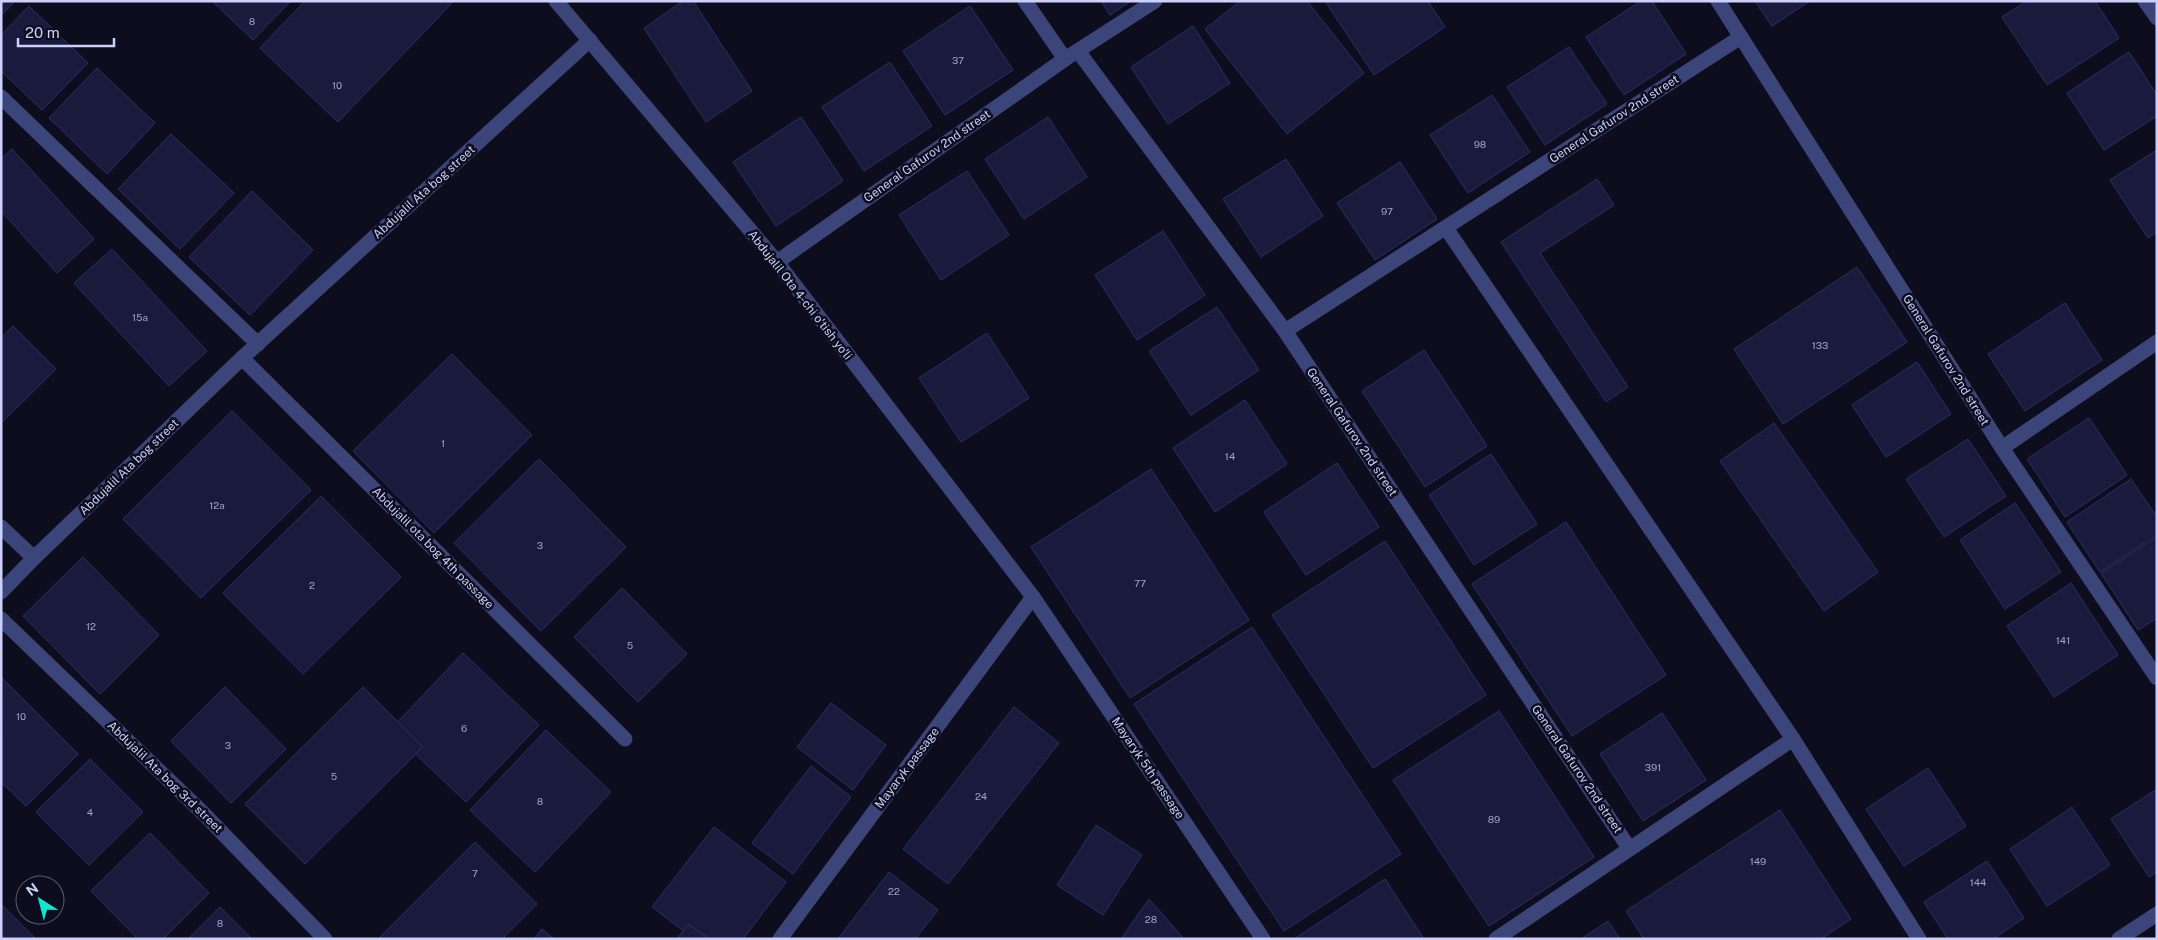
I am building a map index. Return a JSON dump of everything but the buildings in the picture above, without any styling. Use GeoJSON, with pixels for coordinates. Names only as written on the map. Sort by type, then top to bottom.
{"type":"FeatureCollection","features":[{"type":"Feature","properties":{"kind":"street","name":"Abdujalil Ota 4-chi o'tish yo'li"},"geometry":{"type":"LineString","coordinates":[[556,1],[777,262],[1033,597]]}},
{"type":"Feature","properties":{"kind":"street"},"geometry":{"type":"LineString","coordinates":[[1025,1],[1071,55]]}},
{"type":"Feature","properties":{"kind":"street","name":"General Gafurov 2nd street"},"geometry":{"type":"LineString","coordinates":[[777,262],[1071,55],[1155,1]]}},
{"type":"Feature","properties":{"kind":"street","name":"General Gafurov 2nd street"},"geometry":{"type":"LineString","coordinates":[[1718,1],[2002,448],[2157,678]]}},
{"type":"Feature","properties":{"kind":"street"},"geometry":{"type":"LineString","coordinates":[[2145,1],[2157,18]]}},
{"type":"Feature","properties":{"kind":"street","name":"General Gafurov 2nd street"},"geometry":{"type":"LineString","coordinates":[[1284,331],[1741,37]]}},
{"type":"Feature","properties":{"kind":"street","name":"Abdujalil Ata bog street"},"geometry":{"type":"LineString","coordinates":[[1,592],[242,358],[590,40]]}},
{"type":"Feature","properties":{"kind":"street","name":"General Gafurov 2nd street"},"geometry":{"type":"LineString","coordinates":[[1071,55],[1284,331],[1629,848]]}},
{"type":"Feature","properties":{"kind":"street"},"geometry":{"type":"LineString","coordinates":[[1,96],[258,344]]}},
{"type":"Feature","properties":{"kind":"street"},"geometry":{"type":"LineString","coordinates":[[1446,228],[1793,739],[1919,939]]}},
{"type":"Feature","properties":{"kind":"street"},"geometry":{"type":"LineString","coordinates":[[2002,448],[2157,342]]}},
{"type":"Feature","properties":{"kind":"street","name":"Abdujalil ota bog 4th passage"},"geometry":{"type":"LineString","coordinates":[[242,358],[625,738]]}},
{"type":"Feature","properties":{"kind":"street"},"geometry":{"type":"LineString","coordinates":[[1,527],[34,558]]}},
{"type":"Feature","properties":{"kind":"street","name":"Mаyaryk passage"},"geometry":{"type":"LineString","coordinates":[[780,939],[1033,597]]}},
{"type":"Feature","properties":{"kind":"street","name":"Mayaryk 5th passage"},"geometry":{"type":"LineString","coordinates":[[1033,597],[1263,939]]}},
{"type":"Feature","properties":{"kind":"street","name":"Abdujalil Ata bog 3rd street"},"geometry":{"type":"LineString","coordinates":[[1,619],[203,813],[325,939]]}},
{"type":"Feature","properties":{"kind":"street"},"geometry":{"type":"LineString","coordinates":[[1496,939],[1793,739]]}},
{"type":"Feature","properties":{"kind":"street"},"geometry":{"type":"LineString","coordinates":[[2119,939],[2157,914]]}}]}
